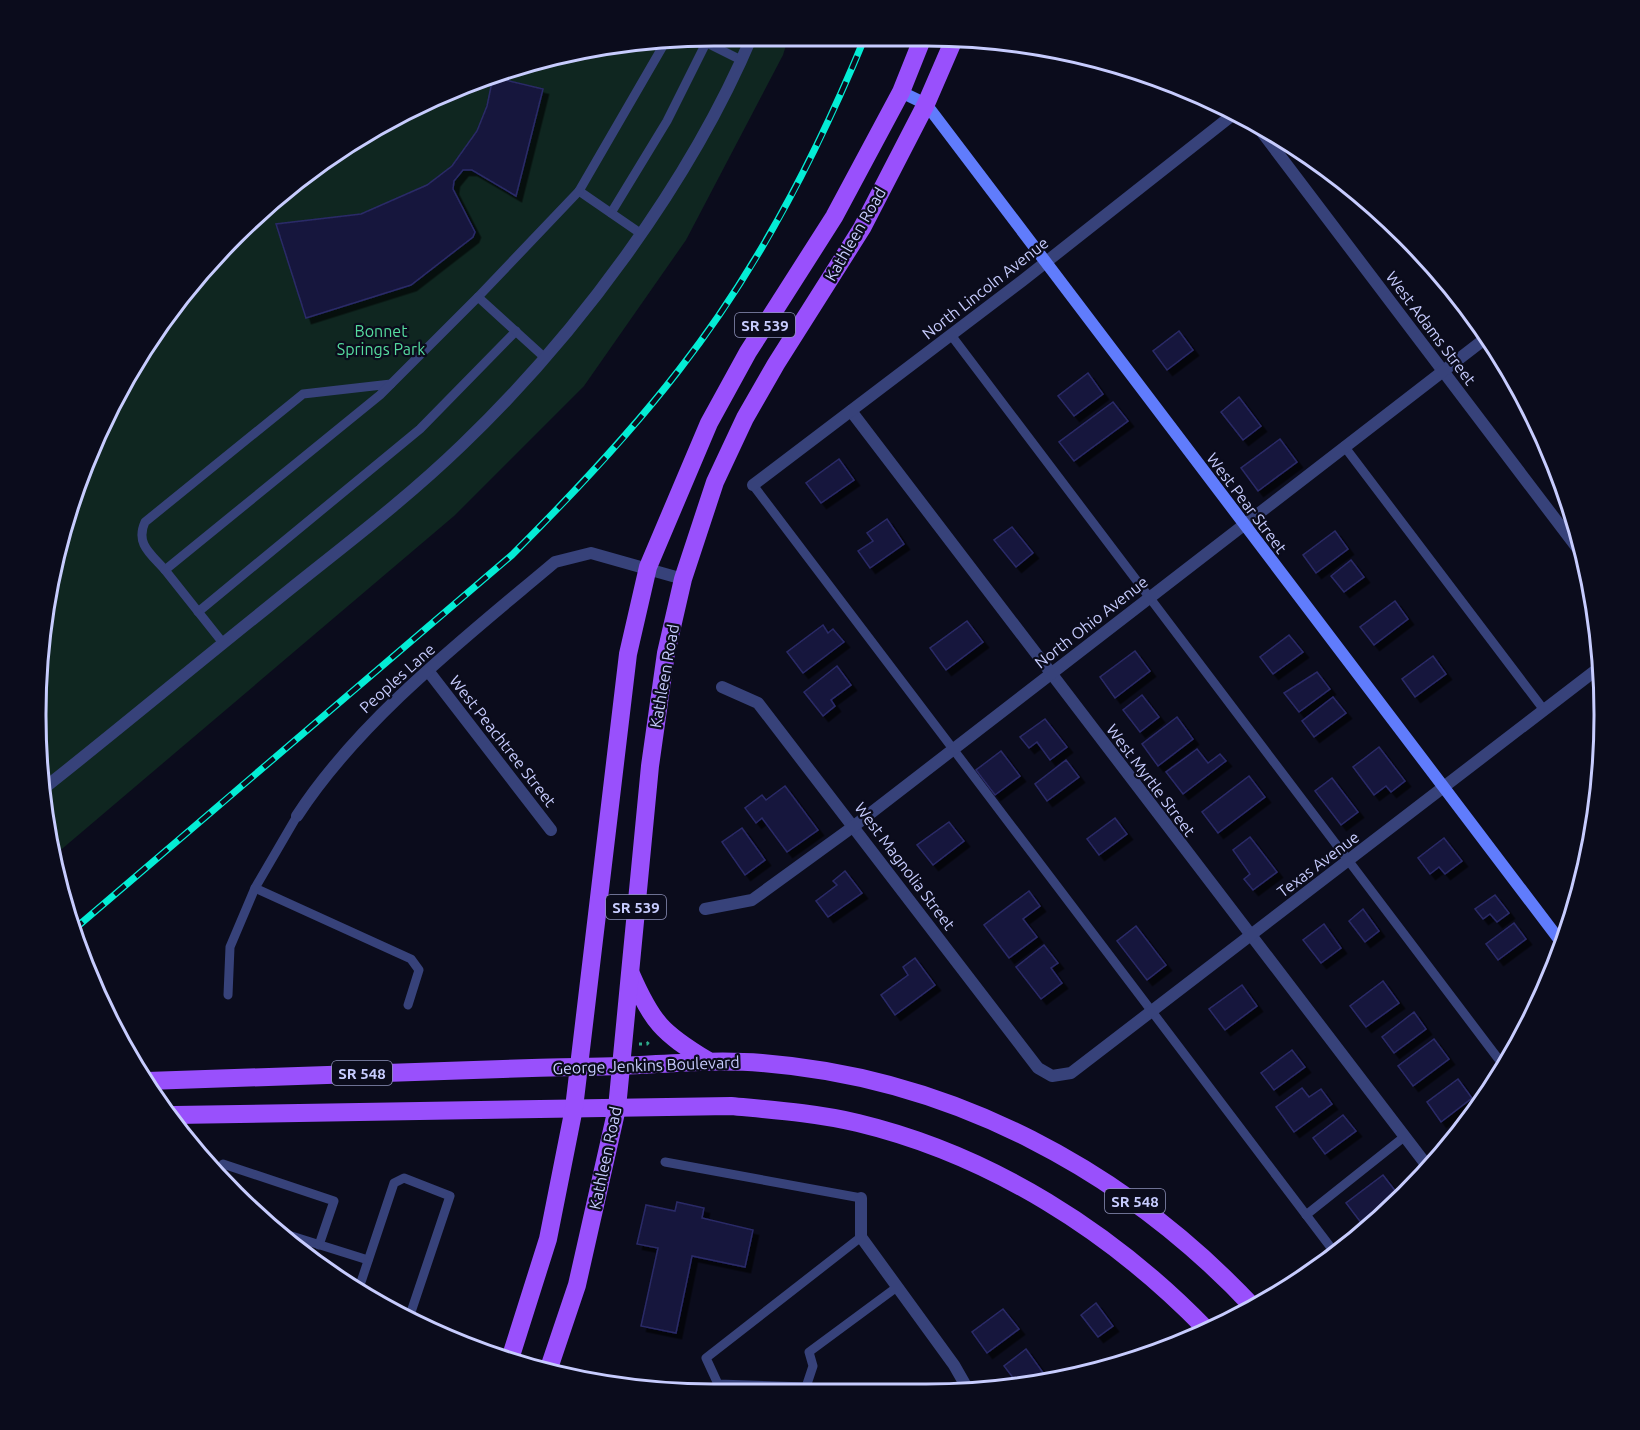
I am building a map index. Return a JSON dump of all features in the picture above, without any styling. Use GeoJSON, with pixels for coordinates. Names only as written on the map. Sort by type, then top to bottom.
{"type":"FeatureCollection","features":[{"type":"Feature","properties":{"kind":"main road","name":"Kathleen Road"},"geometry":{"type":"LineString","coordinates":[[512,1352],[548,1239],[574,1108],[628,654],[648,567],[709,423],[748,352],[834,217],[901,92],[919,46]]}},
{"type":"Feature","properties":{"kind":"main road","name":"Kathleen Road"},"geometry":{"type":"LineString","coordinates":[[551,1363],[578,1284],[617,1108],[657,719],[666,653],[683,579],[715,482],[745,418],[776,364],[862,228],[926,104],[951,47]]}},
{"type":"Feature","properties":{"kind":"main road"},"geometry":{"type":"LineString","coordinates":[[630,973],[643,1002],[659,1027],[707,1060]]}},
{"type":"Feature","properties":{"kind":"main road","name":"George Jenkins Boulevard"},"geometry":{"type":"LineString","coordinates":[[155,1080],[620,1066],[707,1060],[763,1063],[868,1080],[932,1097],[996,1121],[1099,1176],[1152,1214],[1198,1252],[1247,1301]]}},
{"type":"Feature","properties":{"kind":"main road","name":"SR 548"},"geometry":{"type":"LineString","coordinates":[[180,1115],[731,1106],[793,1112],[856,1122],[914,1139],[1028,1191],[1076,1219],[1123,1253],[1171,1293],[1201,1324]]}},
{"type":"Feature","properties":{"kind":"street"},"geometry":{"type":"LineString","coordinates":[[50,783],[389,509],[461,446],[544,357],[594,296],[640,233],[722,100],[747,46]]}},
{"type":"Feature","properties":{"kind":"street","name":"West Pear Street"},"geometry":{"type":"LineString","coordinates":[[901,92],[926,104],[1556,935]]}},
{"type":"Feature","properties":{"kind":"street","name":"North Lincoln Avenue"},"geometry":{"type":"LineString","coordinates":[[753,485],[951,335],[1228,119]]}},
{"type":"Feature","properties":{"kind":"street","name":"West Adams Street"},"geometry":{"type":"LineString","coordinates":[[1270,143],[1570,538]]}},
{"type":"Feature","properties":{"kind":"street","name":"North Ohio Avenue"},"geometry":{"type":"LineString","coordinates":[[705,909],[752,900],[1050,675],[1480,343]]}},
{"type":"Feature","properties":{"kind":"street","name":"West Myrtle Street"},"geometry":{"type":"LineString","coordinates":[[851,411],[1050,675],[1423,1161]]}},
{"type":"Feature","properties":{"kind":"street","name":"Peoples Lane"},"geometry":{"type":"LineString","coordinates":[[297,816],[309,797],[378,715],[555,562],[591,553],[648,567],[683,579]]}},
{"type":"Feature","properties":{"kind":"street","name":"West Peachtree Street"},"geometry":{"type":"LineString","coordinates":[[429,672],[551,830]]}},
{"type":"Feature","properties":{"kind":"street","name":"Texas Avenue"},"geometry":{"type":"LineString","coordinates":[[1052,1076],[1071,1072],[1592,673]]}},
{"type":"Feature","properties":{"kind":"street","name":"West Magnolia Street"},"geometry":{"type":"LineString","coordinates":[[722,687],[758,703],[854,825],[1038,1068],[1052,1076]]}},
{"type":"Feature","properties":{"kind":"street"},"geometry":{"type":"LineString","coordinates":[[861,1198],[861,1237],[964,1382]]}},
{"type":"Feature","properties":{"kind":"lane"},"geometry":{"type":"LineString","coordinates":[[712,46],[741,60]]}},
{"type":"Feature","properties":{"kind":"lane"},"geometry":{"type":"LineString","coordinates":[[610,213],[667,121],[700,47]]}},
{"type":"Feature","properties":{"kind":"lane"},"geometry":{"type":"LineString","coordinates":[[165,570],[391,384],[579,191],[661,49]]}},
{"type":"Feature","properties":{"kind":"lane"},"geometry":{"type":"LineString","coordinates":[[579,191],[640,233]]}},
{"type":"Feature","properties":{"kind":"lane"},"geometry":{"type":"LineString","coordinates":[[478,297],[544,357]]}},
{"type":"Feature","properties":{"kind":"lane"},"geometry":{"type":"LineString","coordinates":[[198,612],[420,429],[516,331]]}},
{"type":"Feature","properties":{"kind":"lane"},"geometry":{"type":"LineString","coordinates":[[951,335],[1498,1059]]}},
{"type":"Feature","properties":{"kind":"lane"},"geometry":{"type":"LineString","coordinates":[[223,643],[141,543],[140,533],[145,522],[303,394],[391,384]]}},
{"type":"Feature","properties":{"kind":"lane"},"geometry":{"type":"LineString","coordinates":[[1344,446],[1544,710]]}},
{"type":"Feature","properties":{"kind":"lane"},"geometry":{"type":"LineString","coordinates":[[753,485],[1330,1246]]}},
{"type":"Feature","properties":{"kind":"lane","name":"Peoples Lane"},"geometry":{"type":"LineString","coordinates":[[228,995],[230,947],[255,888],[297,816]]}},
{"type":"Feature","properties":{"kind":"lane"},"geometry":{"type":"LineString","coordinates":[[255,888],[411,959],[419,970],[408,1005]]}},
{"type":"Feature","properties":{"kind":"lane"},"geometry":{"type":"LineString","coordinates":[[1306,1215],[1404,1137]]}},
{"type":"Feature","properties":{"kind":"lane"},"geometry":{"type":"LineString","coordinates":[[665,1162],[861,1198]]}},
{"type":"Feature","properties":{"kind":"lane"},"geometry":{"type":"LineString","coordinates":[[222,1167],[223,1164],[334,1201],[319,1245]]}},
{"type":"Feature","properties":{"kind":"lane"},"geometry":{"type":"LineString","coordinates":[[361,1282],[394,1183],[404,1178],[450,1196],[411,1311]]}},
{"type":"Feature","properties":{"kind":"lane"},"geometry":{"type":"LineString","coordinates":[[718,1384],[706,1358],[861,1237]]}},
{"type":"Feature","properties":{"kind":"lane"},"geometry":{"type":"LineString","coordinates":[[300,1239],[368,1260]]}},
{"type":"Feature","properties":{"kind":"lane"},"geometry":{"type":"LineString","coordinates":[[807,1384],[813,1366],[809,1352],[897,1287]]}},
{"type":"Feature","properties":{"kind":"path"},"geometry":{"type":"LineString","coordinates":[[639,1044],[647,1044]]}},
{"type":"Feature","properties":{"kind":"green space","name":"Bonnet Springs Park"},"geometry":{"type":"Polygon","coordinates":[[[715,46],[786,46],[686,240],[584,386],[454,516],[60,850],[52,802],[46,715],[52,628],[69,542],[97,459],[115,419],[159,344],[212,274],[274,212],[344,159],[419,115],[459,97],[542,69],[628,52],[715,46]]]}},
{"type":"Feature","properties":{"kind":"building"},"geometry":{"type":"Polygon","coordinates":[[[506,80],[543,89],[516,196],[472,170],[463,170],[454,181],[453,189],[475,232],[473,237],[411,285],[306,318],[276,224],[361,214],[427,185],[452,166],[477,131],[487,106],[491,85],[506,80]]]}},
{"type":"Feature","properties":{"kind":"building"},"geometry":{"type":"Polygon","coordinates":[[[1179,331],[1193,350],[1167,370],[1153,351],[1179,331]]]}},
{"type":"Feature","properties":{"kind":"building"},"geometry":{"type":"Polygon","coordinates":[[[1088,373],[1103,394],[1074,416],[1058,396],[1088,373]]]}},
{"type":"Feature","properties":{"kind":"building"},"geometry":{"type":"Polygon","coordinates":[[[1239,397],[1261,426],[1243,440],[1221,412],[1239,397]]]}},
{"type":"Feature","properties":{"kind":"building"},"geometry":{"type":"Polygon","coordinates":[[[1113,402],[1128,421],[1074,461],[1059,442],[1113,402]]]}},
{"type":"Feature","properties":{"kind":"building"},"geometry":{"type":"Polygon","coordinates":[[[1280,439],[1297,462],[1258,491],[1241,468],[1280,439]]]}},
{"type":"Feature","properties":{"kind":"building"},"geometry":{"type":"Polygon","coordinates":[[[839,459],[854,480],[821,503],[806,483],[839,459]]]}},
{"type":"Feature","properties":{"kind":"building"},"geometry":{"type":"Polygon","coordinates":[[[887,519],[904,544],[870,568],[858,551],[873,541],[867,533],[887,519]]]}},
{"type":"Feature","properties":{"kind":"building"},"geometry":{"type":"Polygon","coordinates":[[[1012,527],[1033,553],[1016,567],[994,540],[1012,527]]]}},
{"type":"Feature","properties":{"kind":"building"},"geometry":{"type":"Polygon","coordinates":[[[1335,531],[1348,549],[1316,573],[1303,555],[1335,531]]]}},
{"type":"Feature","properties":{"kind":"building"},"geometry":{"type":"Polygon","coordinates":[[[1351,560],[1364,577],[1344,592],[1331,576],[1351,560]]]}},
{"type":"Feature","properties":{"kind":"building"},"geometry":{"type":"Polygon","coordinates":[[[1395,601],[1408,619],[1374,645],[1360,627],[1395,601]]]}},
{"type":"Feature","properties":{"kind":"building"},"geometry":{"type":"Polygon","coordinates":[[[967,621],[983,642],[946,670],[930,648],[967,621]]]}},
{"type":"Feature","properties":{"kind":"building"},"geometry":{"type":"Polygon","coordinates":[[[823,625],[828,633],[833,629],[844,642],[803,673],[787,652],[823,625]]]}},
{"type":"Feature","properties":{"kind":"building"},"geometry":{"type":"Polygon","coordinates":[[[1289,635],[1303,652],[1273,674],[1260,657],[1289,635]]]}},
{"type":"Feature","properties":{"kind":"building"},"geometry":{"type":"Polygon","coordinates":[[[1135,651],[1150,671],[1115,698],[1100,677],[1135,651]]]}},
{"type":"Feature","properties":{"kind":"building"},"geometry":{"type":"Polygon","coordinates":[[[1433,656],[1446,674],[1415,697],[1402,679],[1433,656]]]}},
{"type":"Feature","properties":{"kind":"building"},"geometry":{"type":"Polygon","coordinates":[[[837,666],[851,685],[831,700],[835,706],[823,716],[804,692],[837,666]]]}},
{"type":"Feature","properties":{"kind":"building"},"geometry":{"type":"Polygon","coordinates":[[[1317,672],[1330,689],[1299,712],[1284,693],[1317,672]]]}},
{"type":"Feature","properties":{"kind":"building"},"geometry":{"type":"Polygon","coordinates":[[[1142,695],[1159,717],[1140,732],[1123,710],[1142,695]]]}},
{"type":"Feature","properties":{"kind":"building"},"geometry":{"type":"Polygon","coordinates":[[[1333,697],[1346,713],[1314,737],[1302,721],[1333,697]]]}},
{"type":"Feature","properties":{"kind":"building"},"geometry":{"type":"Polygon","coordinates":[[[1177,717],[1193,739],[1158,766],[1142,744],[1177,717]]]}},
{"type":"Feature","properties":{"kind":"building"},"geometry":{"type":"Polygon","coordinates":[[[1045,719],[1067,747],[1050,760],[1037,742],[1029,748],[1020,737],[1045,719]]]}},
{"type":"Feature","properties":{"kind":"building"},"geometry":{"type":"Polygon","coordinates":[[[1379,747],[1405,781],[1391,792],[1386,786],[1374,795],[1353,767],[1379,747]]]}},
{"type":"Feature","properties":{"kind":"building"},"geometry":{"type":"Polygon","coordinates":[[[1197,749],[1208,763],[1220,754],[1226,761],[1183,794],[1166,772],[1197,749]]]}},
{"type":"Feature","properties":{"kind":"building"},"geometry":{"type":"Polygon","coordinates":[[[1001,751],[1020,776],[995,795],[976,770],[1001,751]]]}},
{"type":"Feature","properties":{"kind":"building"},"geometry":{"type":"Polygon","coordinates":[[[1066,760],[1079,777],[1047,801],[1035,784],[1066,760]]]}},
{"type":"Feature","properties":{"kind":"building"},"geometry":{"type":"Polygon","coordinates":[[[1249,776],[1265,797],[1218,833],[1202,812],[1249,776]]]}},
{"type":"Feature","properties":{"kind":"building"},"geometry":{"type":"Polygon","coordinates":[[[1332,778],[1358,812],[1341,825],[1315,791],[1332,778]]]}},
{"type":"Feature","properties":{"kind":"building"},"geometry":{"type":"Polygon","coordinates":[[[785,786],[818,830],[787,852],[762,818],[756,823],[745,808],[762,795],[766,800],[785,786]]]}},
{"type":"Feature","properties":{"kind":"building"},"geometry":{"type":"Polygon","coordinates":[[[1115,818],[1127,834],[1099,855],[1087,839],[1115,818]]]}},
{"type":"Feature","properties":{"kind":"building"},"geometry":{"type":"Polygon","coordinates":[[[949,822],[964,841],[933,865],[917,845],[949,822]]]}},
{"type":"Feature","properties":{"kind":"building"},"geometry":{"type":"Polygon","coordinates":[[[742,828],[765,860],[745,875],[722,842],[742,828]]]}},
{"type":"Feature","properties":{"kind":"building"},"geometry":{"type":"Polygon","coordinates":[[[1250,837],[1277,872],[1253,890],[1244,879],[1250,874],[1233,850],[1250,837]]]}},
{"type":"Feature","properties":{"kind":"building"},"geometry":{"type":"Polygon","coordinates":[[[1444,838],[1462,861],[1445,874],[1439,867],[1430,874],[1418,858],[1444,838]]]}},
{"type":"Feature","properties":{"kind":"building"},"geometry":{"type":"Polygon","coordinates":[[[845,871],[862,893],[828,917],[816,901],[837,885],[833,881],[845,871]]]}},
{"type":"Feature","properties":{"kind":"building"},"geometry":{"type":"Polygon","coordinates":[[[1029,891],[1040,906],[1023,919],[1037,937],[1009,958],[984,925],[1029,891]]]}},
{"type":"Feature","properties":{"kind":"building"},"geometry":{"type":"Polygon","coordinates":[[[1495,895],[1509,913],[1497,922],[1490,914],[1483,919],[1475,909],[1495,895]]]}},
{"type":"Feature","properties":{"kind":"building"},"geometry":{"type":"Polygon","coordinates":[[[1363,909],[1379,931],[1365,942],[1349,921],[1363,909]]]}},
{"type":"Feature","properties":{"kind":"building"},"geometry":{"type":"Polygon","coordinates":[[[1514,923],[1526,939],[1498,960],[1486,944],[1514,923]]]}},
{"type":"Feature","properties":{"kind":"building"},"geometry":{"type":"Polygon","coordinates":[[[1324,924],[1341,948],[1321,963],[1303,940],[1324,924]]]}},
{"type":"Feature","properties":{"kind":"building"},"geometry":{"type":"Polygon","coordinates":[[[1136,926],[1166,965],[1147,980],[1117,941],[1136,926]]]}},
{"type":"Feature","properties":{"kind":"building"},"geometry":{"type":"Polygon","coordinates":[[[1044,945],[1058,963],[1051,968],[1062,983],[1041,999],[1016,967],[1044,945]]]}},
{"type":"Feature","properties":{"kind":"building"},"geometry":{"type":"Polygon","coordinates":[[[915,958],[935,985],[895,1015],[881,995],[908,975],[903,967],[915,958]]]}},
{"type":"Feature","properties":{"kind":"building"},"geometry":{"type":"Polygon","coordinates":[[[1383,981],[1399,1003],[1366,1027],[1350,1006],[1383,981]]]}},
{"type":"Feature","properties":{"kind":"building"},"geometry":{"type":"Polygon","coordinates":[[[1242,985],[1257,1006],[1225,1030],[1209,1009],[1242,985]]]}},
{"type":"Feature","properties":{"kind":"building"},"geometry":{"type":"Polygon","coordinates":[[[1414,1012],[1426,1029],[1394,1053],[1382,1037],[1414,1012]]]}},
{"type":"Feature","properties":{"kind":"building"},"geometry":{"type":"Polygon","coordinates":[[[1434,1039],[1449,1059],[1413,1086],[1398,1066],[1434,1039]]]}},
{"type":"Feature","properties":{"kind":"building"},"geometry":{"type":"Polygon","coordinates":[[[1292,1050],[1305,1067],[1274,1090],[1261,1073],[1292,1050]]]}},
{"type":"Feature","properties":{"kind":"building"},"geometry":{"type":"Polygon","coordinates":[[[1458,1079],[1472,1098],[1441,1122],[1427,1102],[1458,1079]]]}},
{"type":"Feature","properties":{"kind":"building"},"geometry":{"type":"Polygon","coordinates":[[[1302,1088],[1309,1097],[1321,1089],[1332,1104],[1294,1132],[1276,1107],[1302,1088]]]}},
{"type":"Feature","properties":{"kind":"building"},"geometry":{"type":"Polygon","coordinates":[[[1343,1115],[1356,1131],[1325,1154],[1313,1138],[1343,1115]]]}},
{"type":"Feature","properties":{"kind":"building"},"geometry":{"type":"Polygon","coordinates":[[[1383,1175],[1395,1191],[1361,1222],[1346,1203],[1383,1175]]]}},
{"type":"Feature","properties":{"kind":"building"},"geometry":{"type":"Polygon","coordinates":[[[677,1202],[704,1208],[702,1218],[753,1230],[745,1267],[692,1256],[676,1333],[641,1326],[658,1248],[637,1244],[646,1205],[675,1211],[677,1202]]]}},
{"type":"Feature","properties":{"kind":"building"},"geometry":{"type":"Polygon","coordinates":[[[1096,1303],[1113,1326],[1098,1337],[1081,1315],[1096,1303]]]}},
{"type":"Feature","properties":{"kind":"building"},"geometry":{"type":"Polygon","coordinates":[[[1003,1309],[1019,1329],[987,1353],[972,1332],[1003,1309]]]}},
{"type":"Feature","properties":{"kind":"building"},"geometry":{"type":"Polygon","coordinates":[[[1026,1349],[1043,1373],[1013,1378],[1004,1366],[1026,1349]]]}},
{"type":"Feature","properties":{"kind":"railway"},"geometry":{"type":"LineString","coordinates":[[80,924],[512,555],[619,442],[679,370],[735,292],[784,210],[827,124],[861,46]]}}]}
